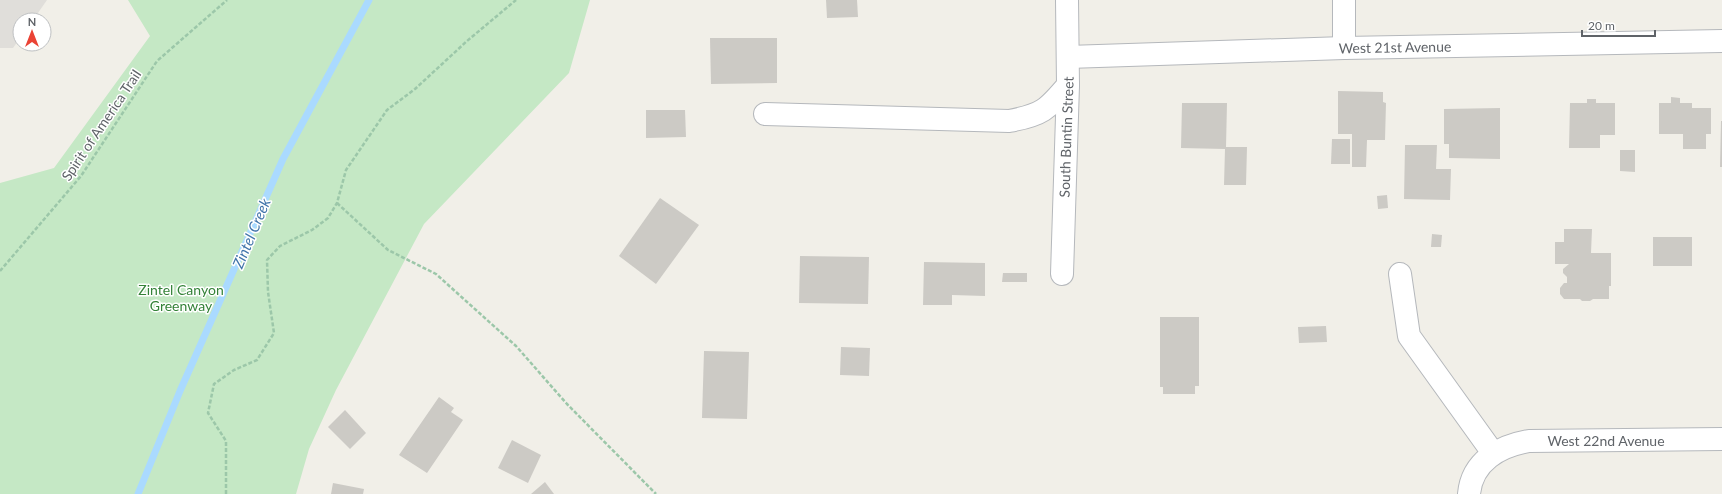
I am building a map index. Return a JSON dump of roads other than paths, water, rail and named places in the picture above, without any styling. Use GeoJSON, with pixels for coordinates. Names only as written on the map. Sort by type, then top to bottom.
{"type":"FeatureCollection","features":[{"type":"Feature","properties":{"kind":"street","name":"South Buntin Street"},"geometry":{"type":"LineString","coordinates":[[1062,274],[1068,85],[1067,0]]}},
{"type":"Feature","properties":{"kind":"street"},"geometry":{"type":"LineString","coordinates":[[1344,0],[1344,48]]}},
{"type":"Feature","properties":{"kind":"street","name":"West 21st Avenue"},"geometry":{"type":"LineString","coordinates":[[1068,57],[1344,48],[1722,41]]}},
{"type":"Feature","properties":{"kind":"street"},"geometry":{"type":"LineString","coordinates":[[765,114],[1009,121],[1031,117],[1051,106],[1068,85]]}},
{"type":"Feature","properties":{"kind":"street"},"geometry":{"type":"LineString","coordinates":[[1400,274],[1409,336],[1493,453],[1480,466],[1470,486],[1469,494]]}},
{"type":"Feature","properties":{"kind":"street","name":"West 22nd Avenue"},"geometry":{"type":"LineString","coordinates":[[1493,453],[1513,444],[1529,441],[1722,439]]}},
{"type":"Feature","properties":{"kind":"waterway","name":"Zintel Creek"},"geometry":{"type":"LineString","coordinates":[[138,494],[180,391],[283,159],[369,0]]}},
{"type":"Feature","properties":{"kind":"park label","name":"Zintel Canyon Greenway"},"geometry":{"type":"Point","coordinates":[181,298]}}]}
